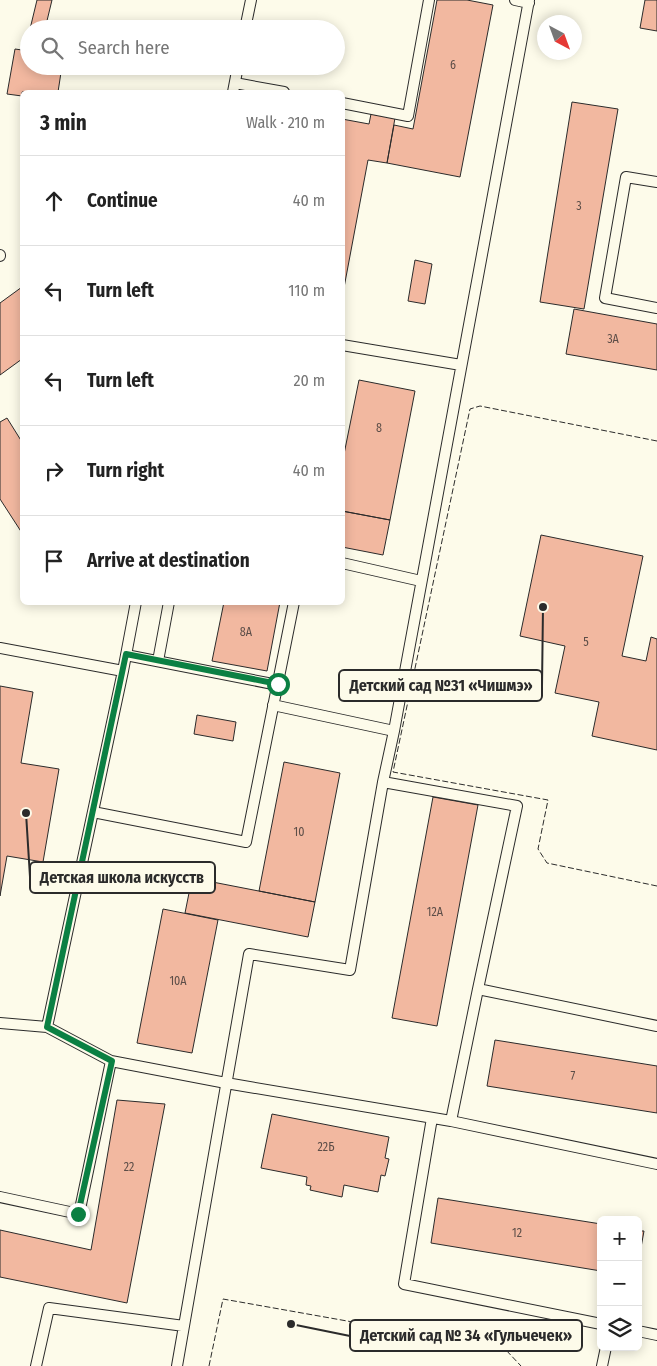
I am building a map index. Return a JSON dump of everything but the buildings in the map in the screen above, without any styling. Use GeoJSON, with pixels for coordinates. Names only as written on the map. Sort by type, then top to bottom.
{"type":"FeatureCollection","features":[{"type":"Feature","properties":{"kind":"lane"},"geometry":{"type":"LineString","coordinates":[[247,20],[250,0]]}},
{"type":"Feature","properties":{"kind":"lane"},"geometry":{"type":"LineString","coordinates":[[345,104],[408,116],[430,0]]}},
{"type":"Feature","properties":{"kind":"lane"},"geometry":{"type":"LineString","coordinates":[[178,1366],[249,954],[350,970],[383,782],[529,1],[515,0]]}},
{"type":"Feature","properties":{"kind":"lane"},"geometry":{"type":"LineString","coordinates":[[236,75],[234,88],[256,90]]}},
{"type":"Feature","properties":{"kind":"lane"},"geometry":{"type":"LineString","coordinates":[[657,182],[626,177],[605,298],[657,308]]}},
{"type":"Feature","properties":{"kind":"lane"},"geometry":{"type":"LineString","coordinates":[[345,346],[461,365]]}},
{"type":"Feature","properties":{"kind":"lane"},"geometry":{"type":"LineString","coordinates":[[345,565],[422,581]]}},
{"type":"Feature","properties":{"kind":"lane"},"geometry":{"type":"LineString","coordinates":[[47,1027],[135,605]]}},
{"type":"Feature","properties":{"kind":"lane"},"geometry":{"type":"LineString","coordinates":[[158,661],[168,605]]}},
{"type":"Feature","properties":{"kind":"lane"},"geometry":{"type":"LineString","coordinates":[[93,812],[246,842],[293,605]]}},
{"type":"Feature","properties":{"kind":"lane"},"geometry":{"type":"LineString","coordinates":[[0,648],[123,671]]}},
{"type":"Feature","properties":{"kind":"lane"},"geometry":{"type":"LineString","coordinates":[[126,654],[278,684]]}},
{"type":"Feature","properties":{"kind":"lane"},"geometry":{"type":"LineString","coordinates":[[274,705],[394,731]]}},
{"type":"Feature","properties":{"kind":"lane"},"geometry":{"type":"LineString","coordinates":[[383,782],[517,806],[450,1122]]}},
{"type":"Feature","properties":{"kind":"lane"},"geometry":{"type":"LineString","coordinates":[[478,989],[657,1026]]}},
{"type":"Feature","properties":{"kind":"lane"},"geometry":{"type":"LineString","coordinates":[[0,1023],[47,1027],[112,1061],[226,1083],[432,1118],[657,1164]]}},
{"type":"Feature","properties":{"kind":"lane"},"geometry":{"type":"LineString","coordinates":[[0,1198],[78,1214],[112,1061]]}},
{"type":"Feature","properties":{"kind":"lane"},"geometry":{"type":"LineString","coordinates":[[432,1118],[404,1284],[597,1323]]}},
{"type":"Feature","properties":{"kind":"lane"},"geometry":{"type":"LineString","coordinates":[[36,1366],[48,1308],[184,1326]]}},
{"type":"Feature","properties":{"kind":"lane"},"geometry":{"type":"LineString","coordinates":[[642,1333],[657,1335]]}},
{"type":"Feature","properties":{"kind":"lane"},"geometry":{"type":"LineString","coordinates":[[602,1366],[605,1351]]}},
{"type":"Feature","properties":{"kind":"fence"},"geometry":{"type":"LineString","coordinates":[[657,441],[480,406],[470,409],[393,772],[548,800],[538,849],[547,863],[657,886]]}},
{"type":"Feature","properties":{"kind":"fence"},"geometry":{"type":"LineString","coordinates":[[209,1366],[223,1299],[505,1349],[521,1366]]}},
{"type":"Feature","properties":{"kind":"place","name":"Детский сад №31 «Чишмэ»"},"geometry":{"type":"Point","coordinates":[543,607]}},
{"type":"Feature","properties":{"kind":"place","name":"Детская школа искусств"},"geometry":{"type":"Point","coordinates":[26,813]}},
{"type":"Feature","properties":{"kind":"place","name":"Детский сад № 34 «Гульчечек»"},"geometry":{"type":"Point","coordinates":[291,1324]}},
{"type":"Feature","properties":{"kind":"route"},"geometry":{"type":"LineString","coordinates":[[78,1214],[112,1061],[47,1027],[126,654],[278,684]]}}]}
